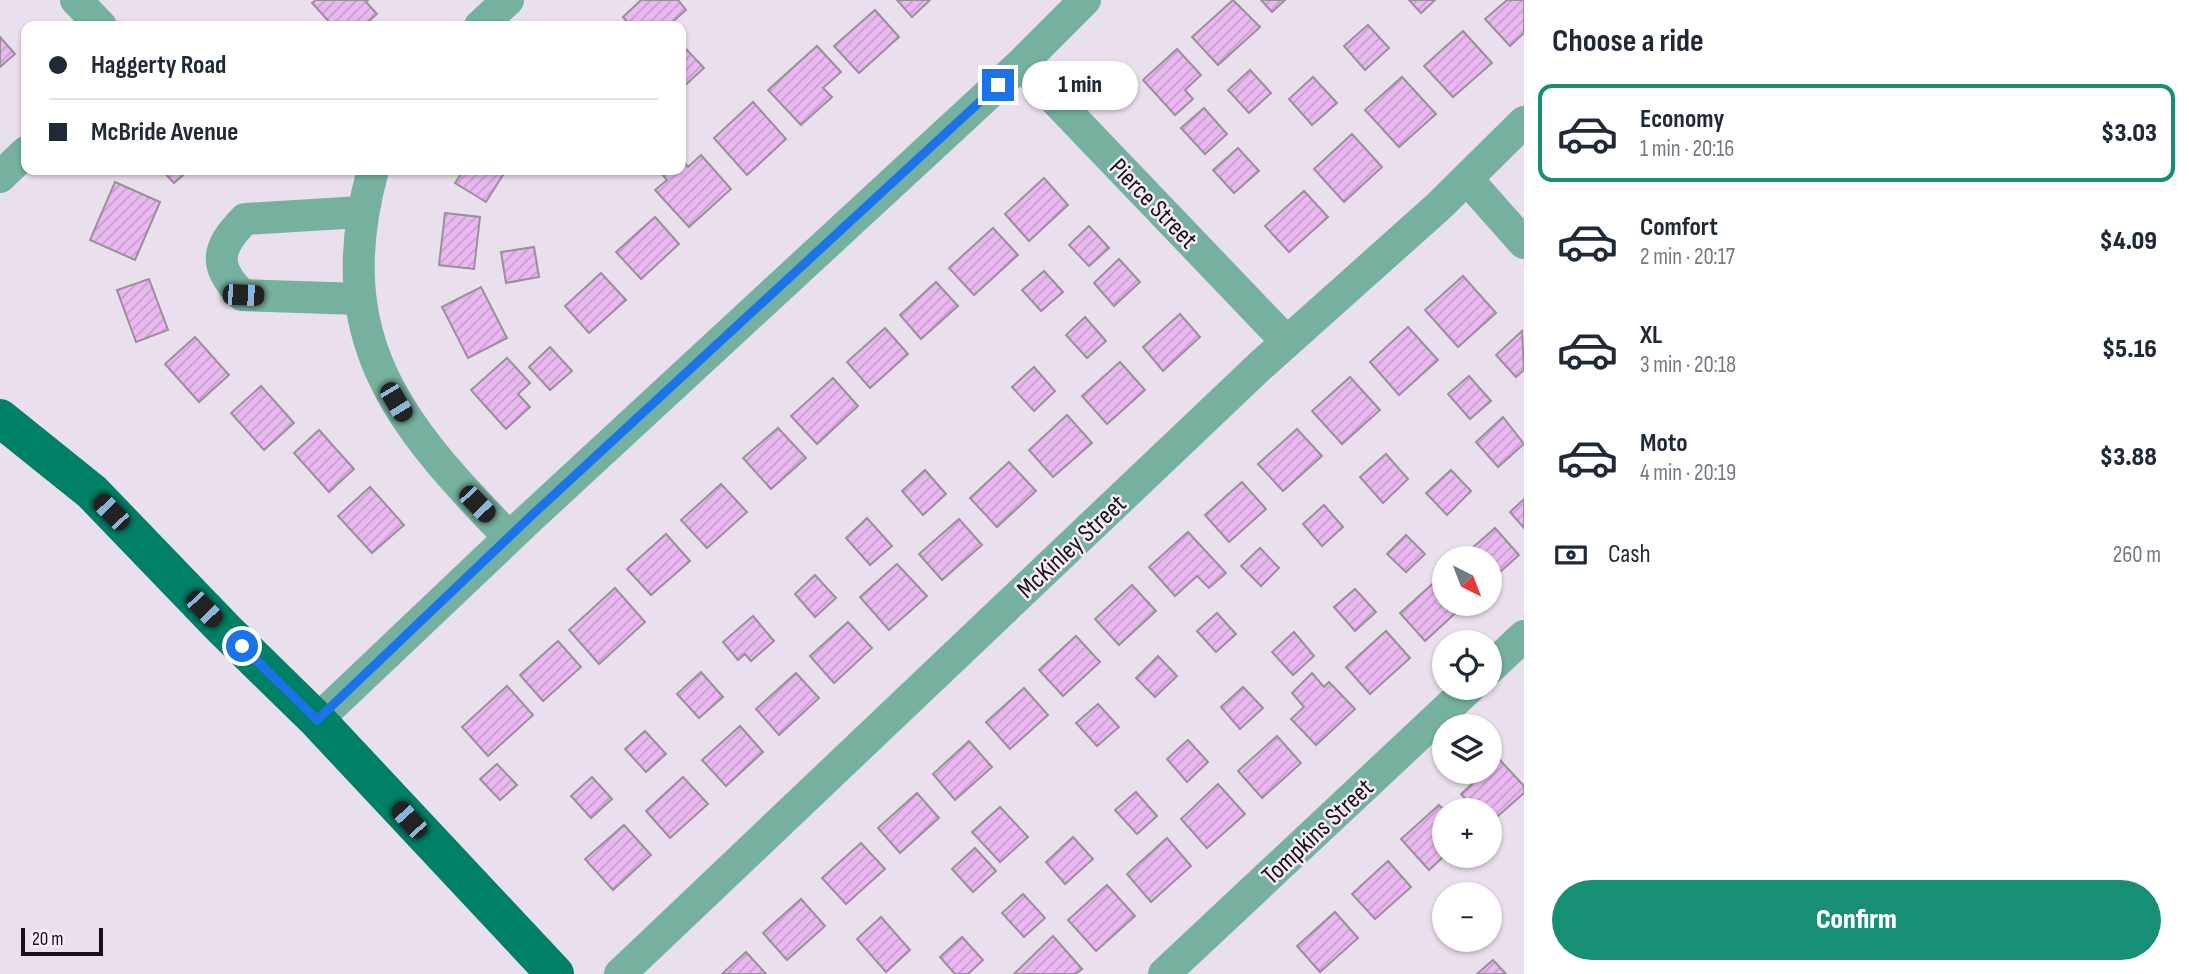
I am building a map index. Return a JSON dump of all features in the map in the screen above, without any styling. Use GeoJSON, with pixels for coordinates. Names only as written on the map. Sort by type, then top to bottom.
{"type":"FeatureCollection","features":[{"type":"Feature","properties":{"kind":"main road"},"geometry":{"type":"LineString","coordinates":[[0,418],[92,492],[223,628],[317,720],[555,974]]}},
{"type":"Feature","properties":{"kind":"street"},"geometry":{"type":"LineString","coordinates":[[76,0],[95,21]]}},
{"type":"Feature","properties":{"kind":"street"},"geometry":{"type":"LineString","coordinates":[[485,21],[508,0]]}},
{"type":"Feature","properties":{"kind":"street"},"geometry":{"type":"LineString","coordinates":[[317,720],[509,537],[1021,64],[1085,0]]}},
{"type":"Feature","properties":{"kind":"street","name":"Pierce Street"},"geometry":{"type":"LineString","coordinates":[[1021,64],[1287,342]]}},
{"type":"Feature","properties":{"kind":"street","name":"McKinley Street"},"geometry":{"type":"LineString","coordinates":[[620,974],[1287,342],[1467,179],[1524,122]]}},
{"type":"Feature","properties":{"kind":"street"},"geometry":{"type":"LineString","coordinates":[[0,177],[21,157]]}},
{"type":"Feature","properties":{"kind":"street"},"geometry":{"type":"LineString","coordinates":[[372,175],[361,212],[357,251],[359,299],[368,341],[384,381],[409,422],[477,504],[509,537]]}},
{"type":"Feature","properties":{"kind":"street"},"geometry":{"type":"LineString","coordinates":[[1467,179],[1524,243]]}},
{"type":"Feature","properties":{"kind":"street"},"geometry":{"type":"LineString","coordinates":[[359,299],[243,295],[226,279],[220,258],[227,237],[245,219],[361,212]]}},
{"type":"Feature","properties":{"kind":"street"},"geometry":{"type":"LineString","coordinates":[[1502,657],[1524,636]]}},
{"type":"Feature","properties":{"kind":"street","name":"Tompkins Street"},"geometry":{"type":"LineString","coordinates":[[1164,974],[1456,700]]}},
{"type":"Feature","properties":{"kind":"building"},"geometry":{"type":"Polygon","coordinates":[[[316,0],[368,0],[366,2],[377,14],[369,21],[328,21],[312,3],[316,0]]]}},
{"type":"Feature","properties":{"kind":"building"},"geometry":{"type":"Polygon","coordinates":[[[641,0],[678,0],[686,10],[674,21],[627,21],[623,17],[641,0]]]}},
{"type":"Feature","properties":{"kind":"building"},"geometry":{"type":"Polygon","coordinates":[[[897,0],[930,0],[912,17],[897,0]]]}},
{"type":"Feature","properties":{"kind":"building"},"geometry":{"type":"Polygon","coordinates":[[[1233,0],[1260,27],[1218,65],[1192,37],[1233,0]]]}},
{"type":"Feature","properties":{"kind":"building"},"geometry":{"type":"Polygon","coordinates":[[[1261,0],[1285,0],[1272,12],[1261,0]]]}},
{"type":"Feature","properties":{"kind":"building"},"geometry":{"type":"Polygon","coordinates":[[[1409,0],[1435,0],[1421,13],[1409,0]]]}},
{"type":"Feature","properties":{"kind":"building"},"geometry":{"type":"Polygon","coordinates":[[[1507,0],[1524,0],[1524,33],[1510,46],[1485,19],[1507,0]]]}},
{"type":"Feature","properties":{"kind":"building"},"geometry":{"type":"Polygon","coordinates":[[[875,10],[899,37],[859,73],[834,46],[875,10]]]}},
{"type":"Feature","properties":{"kind":"building"},"geometry":{"type":"Polygon","coordinates":[[[1368,25],[1389,48],[1365,70],[1344,46],[1368,25]]]}},
{"type":"Feature","properties":{"kind":"building"},"geometry":{"type":"Polygon","coordinates":[[[1463,31],[1492,63],[1453,97],[1424,66],[1463,31]]]}},
{"type":"Feature","properties":{"kind":"building"},"geometry":{"type":"Polygon","coordinates":[[[0,37],[15,54],[0,67],[0,37]]]}},
{"type":"Feature","properties":{"kind":"building"},"geometry":{"type":"Polygon","coordinates":[[[817,46],[841,72],[823,88],[832,97],[801,125],[768,90],[817,46]]]}},
{"type":"Feature","properties":{"kind":"building"},"geometry":{"type":"Polygon","coordinates":[[[686,49],[704,68],[686,84],[686,49]]]}},
{"type":"Feature","properties":{"kind":"building"},"geometry":{"type":"Polygon","coordinates":[[[1177,49],[1201,75],[1185,90],[1193,99],[1175,115],[1143,80],[1177,49]]]}},
{"type":"Feature","properties":{"kind":"building"},"geometry":{"type":"Polygon","coordinates":[[[1250,70],[1271,93],[1249,113],[1228,90],[1250,70]]]}},
{"type":"Feature","properties":{"kind":"building"},"geometry":{"type":"Polygon","coordinates":[[[1313,77],[1337,103],[1312,125],[1289,99],[1313,77]]]}},
{"type":"Feature","properties":{"kind":"building"},"geometry":{"type":"Polygon","coordinates":[[[1402,77],[1436,114],[1399,147],[1365,110],[1402,77]]]}},
{"type":"Feature","properties":{"kind":"building"},"geometry":{"type":"Polygon","coordinates":[[[753,102],[786,139],[747,175],[714,138],[753,102]]]}},
{"type":"Feature","properties":{"kind":"building"},"geometry":{"type":"Polygon","coordinates":[[[1204,108],[1227,134],[1205,154],[1181,128],[1204,108]]]}},
{"type":"Feature","properties":{"kind":"building"},"geometry":{"type":"Polygon","coordinates":[[[1352,134],[1382,167],[1344,202],[1314,169],[1352,134]]]}},
{"type":"Feature","properties":{"kind":"building"},"geometry":{"type":"Polygon","coordinates":[[[1238,148],[1259,171],[1234,193],[1213,170],[1238,148]]]}},
{"type":"Feature","properties":{"kind":"building"},"geometry":{"type":"Polygon","coordinates":[[[701,155],[731,189],[689,227],[655,190],[667,180],[663,175],[686,175],[686,165],[688,167],[701,155]]]}},
{"type":"Feature","properties":{"kind":"building"},"geometry":{"type":"Polygon","coordinates":[[[167,175],[183,175],[174,183],[167,175]]]}},
{"type":"Feature","properties":{"kind":"building"},"geometry":{"type":"Polygon","coordinates":[[[461,175],[503,175],[486,202],[455,183],[461,175]]]}},
{"type":"Feature","properties":{"kind":"building"},"geometry":{"type":"Polygon","coordinates":[[[1044,178],[1068,205],[1029,241],[1005,214],[1044,178]]]}},
{"type":"Feature","properties":{"kind":"building"},"geometry":{"type":"Polygon","coordinates":[[[115,182],[160,202],[135,260],[90,240],[115,182]]]}},
{"type":"Feature","properties":{"kind":"building"},"geometry":{"type":"Polygon","coordinates":[[[1304,191],[1328,217],[1289,252],[1265,226],[1304,191]]]}},
{"type":"Feature","properties":{"kind":"building"},"geometry":{"type":"Polygon","coordinates":[[[445,213],[480,217],[474,269],[439,265],[445,213]]]}},
{"type":"Feature","properties":{"kind":"building"},"geometry":{"type":"Polygon","coordinates":[[[655,217],[679,244],[641,279],[616,252],[655,217]]]}},
{"type":"Feature","properties":{"kind":"building"},"geometry":{"type":"Polygon","coordinates":[[[1089,226],[1109,248],[1089,266],[1069,245],[1089,226]]]}},
{"type":"Feature","properties":{"kind":"building"},"geometry":{"type":"Polygon","coordinates":[[[993,228],[1018,255],[974,295],[949,268],[993,228]]]}},
{"type":"Feature","properties":{"kind":"building"},"geometry":{"type":"Polygon","coordinates":[[[534,247],[539,277],[506,283],[501,252],[534,247]]]}},
{"type":"Feature","properties":{"kind":"building"},"geometry":{"type":"Polygon","coordinates":[[[1119,259],[1140,282],[1114,306],[1094,283],[1119,259]]]}},
{"type":"Feature","properties":{"kind":"building"},"geometry":{"type":"Polygon","coordinates":[[[1044,271],[1063,292],[1041,311],[1022,290],[1044,271]]]}},
{"type":"Feature","properties":{"kind":"building"},"geometry":{"type":"Polygon","coordinates":[[[601,273],[626,300],[589,333],[565,306],[601,273]]]}},
{"type":"Feature","properties":{"kind":"building"},"geometry":{"type":"Polygon","coordinates":[[[1463,276],[1496,313],[1458,347],[1425,310],[1463,276]]]}},
{"type":"Feature","properties":{"kind":"building"},"geometry":{"type":"Polygon","coordinates":[[[149,279],[168,330],[136,342],[117,290],[149,279]]]}},
{"type":"Feature","properties":{"kind":"building"},"geometry":{"type":"Polygon","coordinates":[[[936,282],[958,306],[921,339],[900,315],[936,282]]]}},
{"type":"Feature","properties":{"kind":"building"},"geometry":{"type":"Polygon","coordinates":[[[481,287],[507,338],[468,358],[442,307],[481,287]]]}},
{"type":"Feature","properties":{"kind":"building"},"geometry":{"type":"Polygon","coordinates":[[[1180,314],[1200,337],[1163,371],[1143,347],[1180,314]]]}},
{"type":"Feature","properties":{"kind":"building"},"geometry":{"type":"Polygon","coordinates":[[[1085,317],[1106,341],[1087,358],[1066,335],[1085,317]]]}},
{"type":"Feature","properties":{"kind":"building"},"geometry":{"type":"Polygon","coordinates":[[[1408,327],[1438,360],[1399,395],[1370,362],[1408,327]]]}},
{"type":"Feature","properties":{"kind":"building"},"geometry":{"type":"Polygon","coordinates":[[[885,328],[908,354],[870,388],[847,362],[885,328]]]}},
{"type":"Feature","properties":{"kind":"building"},"geometry":{"type":"Polygon","coordinates":[[[1522,331],[1524,370],[1516,377],[1496,355],[1522,331]]]}},
{"type":"Feature","properties":{"kind":"building"},"geometry":{"type":"Polygon","coordinates":[[[195,337],[229,375],[199,402],[165,364],[195,337]]]}},
{"type":"Feature","properties":{"kind":"building"},"geometry":{"type":"Polygon","coordinates":[[[550,347],[572,371],[550,390],[529,367],[550,347]]]}},
{"type":"Feature","properties":{"kind":"building"},"geometry":{"type":"Polygon","coordinates":[[[507,358],[530,383],[518,394],[530,407],[506,429],[471,390],[507,358]]]}},
{"type":"Feature","properties":{"kind":"building"},"geometry":{"type":"Polygon","coordinates":[[[1120,362],[1145,390],[1107,424],[1082,396],[1120,362]]]}},
{"type":"Feature","properties":{"kind":"building"},"geometry":{"type":"Polygon","coordinates":[[[1034,367],[1055,391],[1034,411],[1012,387],[1034,367]]]}},
{"type":"Feature","properties":{"kind":"building"},"geometry":{"type":"Polygon","coordinates":[[[1469,376],[1491,401],[1470,419],[1448,394],[1469,376]]]}},
{"type":"Feature","properties":{"kind":"building"},"geometry":{"type":"Polygon","coordinates":[[[1350,377],[1380,410],[1342,444],[1312,411],[1350,377]]]}},
{"type":"Feature","properties":{"kind":"building"},"geometry":{"type":"Polygon","coordinates":[[[833,378],[858,406],[817,444],[791,416],[833,378]]]}},
{"type":"Feature","properties":{"kind":"building"},"geometry":{"type":"Polygon","coordinates":[[[261,386],[294,423],[264,450],[231,413],[261,386]]]}},
{"type":"Feature","properties":{"kind":"building"},"geometry":{"type":"Polygon","coordinates":[[[1067,415],[1092,443],[1053,477],[1029,450],[1067,415]]]}},
{"type":"Feature","properties":{"kind":"building"},"geometry":{"type":"Polygon","coordinates":[[[1503,417],[1524,444],[1498,467],[1476,442],[1503,417]]]}},
{"type":"Feature","properties":{"kind":"building"},"geometry":{"type":"Polygon","coordinates":[[[778,428],[806,458],[771,489],[743,458],[778,428]]]}},
{"type":"Feature","properties":{"kind":"building"},"geometry":{"type":"Polygon","coordinates":[[[1297,429],[1322,456],[1283,491],[1258,464],[1297,429]]]}},
{"type":"Feature","properties":{"kind":"building"},"geometry":{"type":"Polygon","coordinates":[[[319,430],[354,469],[329,492],[294,453],[319,430]]]}},
{"type":"Feature","properties":{"kind":"building"},"geometry":{"type":"Polygon","coordinates":[[[1386,454],[1408,479],[1383,503],[1360,477],[1386,454]]]}},
{"type":"Feature","properties":{"kind":"building"},"geometry":{"type":"Polygon","coordinates":[[[1009,462],[1036,491],[997,527],[970,498],[1009,462]]]}},
{"type":"Feature","properties":{"kind":"building"},"geometry":{"type":"Polygon","coordinates":[[[925,470],[946,494],[923,515],[902,491],[925,470]]]}},
{"type":"Feature","properties":{"kind":"building"},"geometry":{"type":"Polygon","coordinates":[[[1451,470],[1471,491],[1447,515],[1426,493],[1451,470]]]}},
{"type":"Feature","properties":{"kind":"building"},"geometry":{"type":"Polygon","coordinates":[[[1242,482],[1266,509],[1229,542],[1205,515],[1242,482]]]}},
{"type":"Feature","properties":{"kind":"building"},"geometry":{"type":"Polygon","coordinates":[[[721,484],[747,512],[707,548],[681,520],[721,484]]]}},
{"type":"Feature","properties":{"kind":"building"},"geometry":{"type":"Polygon","coordinates":[[[370,487],[404,525],[372,553],[338,516],[370,487]]]}},
{"type":"Feature","properties":{"kind":"building"},"geometry":{"type":"Polygon","coordinates":[[[1524,499],[1524,528],[1510,512],[1524,499]]]}},
{"type":"Feature","properties":{"kind":"building"},"geometry":{"type":"Polygon","coordinates":[[[1324,505],[1343,527],[1322,546],[1303,524],[1324,505]]]}},
{"type":"Feature","properties":{"kind":"building"},"geometry":{"type":"Polygon","coordinates":[[[867,518],[892,546],[870,565],[846,538],[867,518]]]}},
{"type":"Feature","properties":{"kind":"building"},"geometry":{"type":"Polygon","coordinates":[[[959,519],[982,545],[942,580],[919,554],[959,519]]]}},
{"type":"Feature","properties":{"kind":"building"},"geometry":{"type":"Polygon","coordinates":[[[1495,528],[1519,555],[1502,570],[1502,546],[1475,546],[1495,528]]]}},
{"type":"Feature","properties":{"kind":"building"},"geometry":{"type":"Polygon","coordinates":[[[1188,532],[1226,573],[1209,588],[1197,576],[1175,596],[1149,567],[1188,532]]]}},
{"type":"Feature","properties":{"kind":"building"},"geometry":{"type":"Polygon","coordinates":[[[666,534],[690,561],[651,595],[627,569],[666,534]]]}},
{"type":"Feature","properties":{"kind":"building"},"geometry":{"type":"Polygon","coordinates":[[[1406,535],[1425,554],[1406,572],[1387,554],[1406,535]]]}},
{"type":"Feature","properties":{"kind":"building"},"geometry":{"type":"Polygon","coordinates":[[[1260,548],[1279,568],[1261,586],[1241,566],[1260,548]]]}},
{"type":"Feature","properties":{"kind":"building"},"geometry":{"type":"Polygon","coordinates":[[[897,564],[927,596],[889,630],[860,597],[897,564]]]}},
{"type":"Feature","properties":{"kind":"building"},"geometry":{"type":"Polygon","coordinates":[[[815,575],[836,598],[815,617],[795,594],[815,575]]]}},
{"type":"Feature","properties":{"kind":"building"},"geometry":{"type":"Polygon","coordinates":[[[1432,584],[1432,616],[1452,616],[1437,630],[1432,630],[1432,635],[1425,641],[1400,613],[1432,584]]]}},
{"type":"Feature","properties":{"kind":"building"},"geometry":{"type":"Polygon","coordinates":[[[1132,585],[1156,611],[1119,645],[1095,619],[1132,585]]]}},
{"type":"Feature","properties":{"kind":"building"},"geometry":{"type":"Polygon","coordinates":[[[615,588],[645,622],[599,664],[569,630],[615,588]]]}},
{"type":"Feature","properties":{"kind":"building"},"geometry":{"type":"Polygon","coordinates":[[[1355,589],[1376,612],[1355,631],[1334,607],[1355,589]]]}},
{"type":"Feature","properties":{"kind":"building"},"geometry":{"type":"Polygon","coordinates":[[[1217,613],[1236,634],[1216,652],[1197,631],[1217,613]]]}},
{"type":"Feature","properties":{"kind":"building"},"geometry":{"type":"Polygon","coordinates":[[[753,616],[774,641],[751,661],[745,654],[738,660],[723,642],[753,616]]]}},
{"type":"Feature","properties":{"kind":"building"},"geometry":{"type":"Polygon","coordinates":[[[848,622],[872,648],[834,683],[810,656],[848,622]]]}},
{"type":"Feature","properties":{"kind":"building"},"geometry":{"type":"Polygon","coordinates":[[[1386,631],[1410,658],[1370,694],[1346,667],[1386,631]]]}},
{"type":"Feature","properties":{"kind":"building"},"geometry":{"type":"Polygon","coordinates":[[[1294,632],[1314,656],[1293,675],[1272,652],[1294,632]]]}},
{"type":"Feature","properties":{"kind":"building"},"geometry":{"type":"Polygon","coordinates":[[[1076,636],[1100,662],[1063,696],[1039,670],[1076,636]]]}},
{"type":"Feature","properties":{"kind":"building"},"geometry":{"type":"Polygon","coordinates":[[[558,641],[581,667],[543,701],[520,675],[558,641]]]}},
{"type":"Feature","properties":{"kind":"building"},"geometry":{"type":"Polygon","coordinates":[[[1158,656],[1177,676],[1155,697],[1136,678],[1158,656]]]}},
{"type":"Feature","properties":{"kind":"building"},"geometry":{"type":"Polygon","coordinates":[[[701,672],[723,697],[699,718],[677,694],[701,672]]]}},
{"type":"Feature","properties":{"kind":"building"},"geometry":{"type":"Polygon","coordinates":[[[796,673],[819,698],[779,735],[756,709],[796,673]]]}},
{"type":"Feature","properties":{"kind":"building"},"geometry":{"type":"Polygon","coordinates":[[[1312,673],[1324,687],[1329,682],[1355,709],[1316,745],[1291,719],[1304,707],[1292,693],[1312,673]]]}},
{"type":"Feature","properties":{"kind":"building"},"geometry":{"type":"Polygon","coordinates":[[[507,686],[533,715],[488,756],[462,727],[507,686]]]}},
{"type":"Feature","properties":{"kind":"building"},"geometry":{"type":"Polygon","coordinates":[[[1243,687],[1263,708],[1240,729],[1221,707],[1243,687]]]}},
{"type":"Feature","properties":{"kind":"building"},"geometry":{"type":"Polygon","coordinates":[[[1024,688],[1048,715],[1010,749],[986,722],[1024,688]]]}},
{"type":"Feature","properties":{"kind":"building"},"geometry":{"type":"Polygon","coordinates":[[[1098,704],[1119,727],[1097,746],[1076,723],[1098,704]]]}},
{"type":"Feature","properties":{"kind":"building"},"geometry":{"type":"Polygon","coordinates":[[[740,726],[763,752],[726,786],[702,760],[740,726]]]}},
{"type":"Feature","properties":{"kind":"building"},"geometry":{"type":"Polygon","coordinates":[[[645,731],[666,754],[646,772],[625,749],[645,731]]]}},
{"type":"Feature","properties":{"kind":"building"},"geometry":{"type":"Polygon","coordinates":[[[1277,736],[1301,763],[1262,798],[1238,771],[1277,736]]]}},
{"type":"Feature","properties":{"kind":"building"},"geometry":{"type":"Polygon","coordinates":[[[1188,740],[1208,762],[1187,782],[1167,759],[1188,740]]]}},
{"type":"Feature","properties":{"kind":"building"},"geometry":{"type":"Polygon","coordinates":[[[969,741],[992,767],[955,800],[933,774],[969,741]]]}},
{"type":"Feature","properties":{"kind":"building"},"geometry":{"type":"Polygon","coordinates":[[[1502,762],[1524,786],[1524,793],[1502,812],[1502,798],[1465,798],[1461,794],[1472,784],[1502,784],[1502,762]]]}},
{"type":"Feature","properties":{"kind":"building"},"geometry":{"type":"Polygon","coordinates":[[[497,764],[517,785],[500,800],[480,779],[497,764]]]}},
{"type":"Feature","properties":{"kind":"building"},"geometry":{"type":"Polygon","coordinates":[[[592,777],[612,799],[591,818],[571,796],[592,777]]]}},
{"type":"Feature","properties":{"kind":"building"},"geometry":{"type":"Polygon","coordinates":[[[683,777],[708,804],[670,838],[646,811],[683,777]]]}},
{"type":"Feature","properties":{"kind":"building"},"geometry":{"type":"Polygon","coordinates":[[[1218,784],[1245,814],[1207,848],[1181,819],[1218,784]]]}},
{"type":"Feature","properties":{"kind":"building"},"geometry":{"type":"Polygon","coordinates":[[[1136,792],[1157,816],[1137,834],[1115,810],[1136,792]]]}},
{"type":"Feature","properties":{"kind":"building"},"geometry":{"type":"Polygon","coordinates":[[[917,793],[939,818],[900,853],[878,828],[917,793]]]}},
{"type":"Feature","properties":{"kind":"building"},"geometry":{"type":"Polygon","coordinates":[[[1000,807],[1028,837],[1000,862],[972,832],[1000,807]]]}},
{"type":"Feature","properties":{"kind":"building"},"geometry":{"type":"Polygon","coordinates":[[[1432,811],[1432,867],[1429,870],[1401,839],[1432,811]]]}},
{"type":"Feature","properties":{"kind":"building"},"geometry":{"type":"Polygon","coordinates":[[[624,825],[651,855],[613,890],[585,859],[624,825]]]}},
{"type":"Feature","properties":{"kind":"building"},"geometry":{"type":"Polygon","coordinates":[[[1073,837],[1093,859],[1065,884],[1046,862],[1073,837]]]}},
{"type":"Feature","properties":{"kind":"building"},"geometry":{"type":"Polygon","coordinates":[[[1167,838],[1191,866],[1151,902],[1127,874],[1167,838]]]}},
{"type":"Feature","properties":{"kind":"building"},"geometry":{"type":"Polygon","coordinates":[[[861,843],[885,869],[846,904],[822,878],[861,843]]]}},
{"type":"Feature","properties":{"kind":"building"},"geometry":{"type":"Polygon","coordinates":[[[975,848],[996,871],[973,892],[952,869],[975,848]]]}},
{"type":"Feature","properties":{"kind":"building"},"geometry":{"type":"Polygon","coordinates":[[[1388,861],[1411,887],[1375,919],[1352,894],[1388,861]]]}},
{"type":"Feature","properties":{"kind":"building"},"geometry":{"type":"Polygon","coordinates":[[[1107,885],[1135,916],[1096,951],[1068,920],[1107,885]]]}},
{"type":"Feature","properties":{"kind":"building"},"geometry":{"type":"Polygon","coordinates":[[[1023,894],[1045,918],[1024,937],[1002,913],[1023,894]]]}},
{"type":"Feature","properties":{"kind":"building"},"geometry":{"type":"Polygon","coordinates":[[[801,899],[825,926],[787,960],[763,933],[801,899]]]}},
{"type":"Feature","properties":{"kind":"building"},"geometry":{"type":"Polygon","coordinates":[[[1335,912],[1358,938],[1320,972],[1297,946],[1335,912]]]}},
{"type":"Feature","properties":{"kind":"building"},"geometry":{"type":"Polygon","coordinates":[[[881,917],[910,950],[886,972],[857,939],[881,917]]]}},
{"type":"Feature","properties":{"kind":"building"},"geometry":{"type":"Polygon","coordinates":[[[1053,936],[1082,969],[1076,974],[1014,974],[1053,936]]]}},
{"type":"Feature","properties":{"kind":"building"},"geometry":{"type":"Polygon","coordinates":[[[962,937],[983,960],[968,974],[955,974],[940,957],[962,937]]]}},
{"type":"Feature","properties":{"kind":"building"},"geometry":{"type":"Polygon","coordinates":[[[746,952],[766,974],[722,974],[746,952]]]}},
{"type":"Feature","properties":{"kind":"building"},"geometry":{"type":"Polygon","coordinates":[[[1493,960],[1506,974],[1477,974],[1493,960]]]}},
{"type":"Feature","properties":{"kind":"route"},"geometry":{"type":"LineString","coordinates":[[242,646],[317,720],[531,516],[998,85]]}}]}
